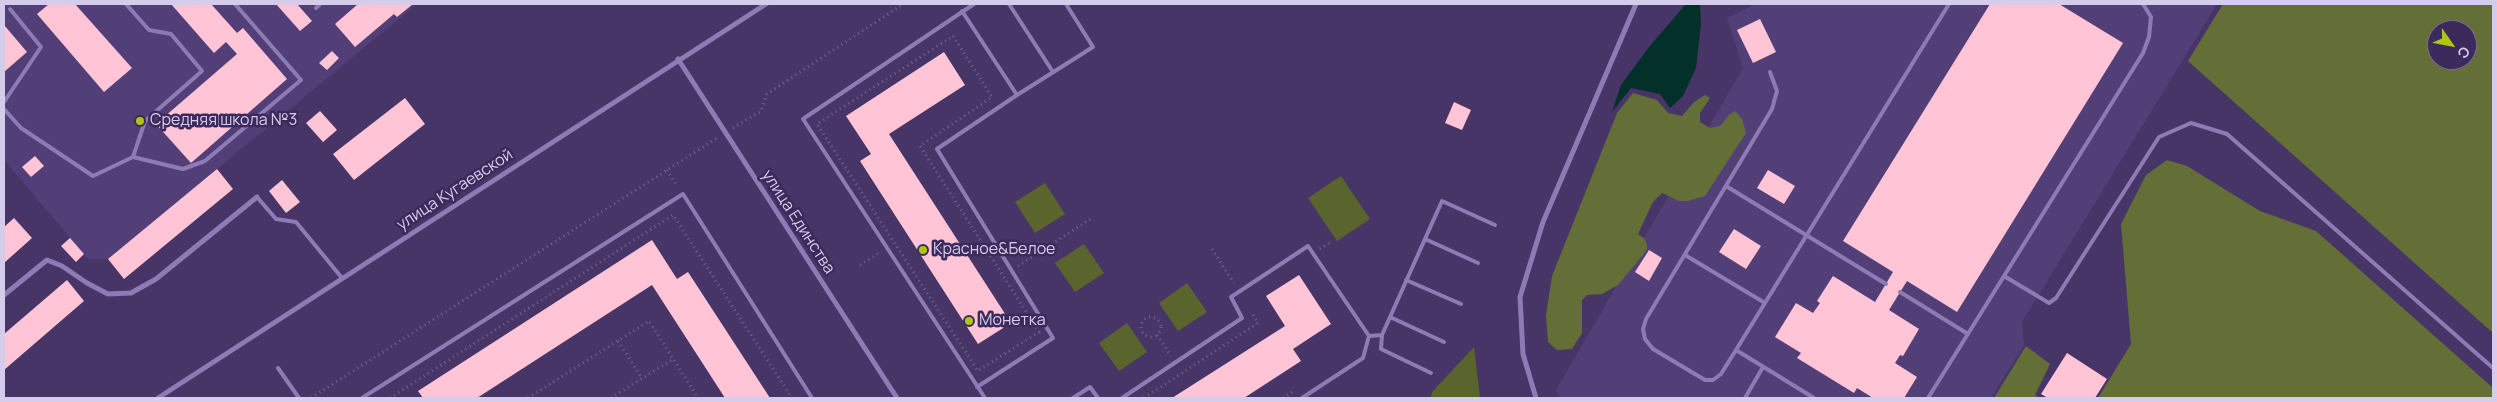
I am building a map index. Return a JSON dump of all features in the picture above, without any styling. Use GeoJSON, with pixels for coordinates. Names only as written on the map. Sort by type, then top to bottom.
{"type":"FeatureCollection","features":[{"type":"Feature","properties":{"kind":"street","name":"улица Кугаевской"},"geometry":{"type":"LineString","coordinates":[[158,398],[678,59],[766,4]]}},
{"type":"Feature","properties":{"kind":"street"},"geometry":{"type":"LineString","coordinates":[[1536,398],[1523,354],[1520,297],[1543,222],[1636,4]]}},
{"type":"Feature","properties":{"kind":"street","name":"улица Единства"},"geometry":{"type":"LineString","coordinates":[[678,59],[897,398]]}},
{"type":"Feature","properties":{"kind":"street"},"geometry":{"type":"LineString","coordinates":[[4,295],[48,260],[62,266],[87,284],[108,294],[131,293],[156,279],[257,197]]}},
{"type":"Feature","properties":{"kind":"lane"},"geometry":{"type":"LineString","coordinates":[[126,4],[149,30],[171,34],[202,71],[146,121],[133,157]]}},
{"type":"Feature","properties":{"kind":"lane"},"geometry":{"type":"LineString","coordinates":[[4,110],[21,128],[93,176],[133,157],[183,169],[204,161],[301,80],[235,4]]}},
{"type":"Feature","properties":{"kind":"lane"},"geometry":{"type":"LineString","coordinates":[[316,8],[320,4]]}},
{"type":"Feature","properties":{"kind":"lane"},"geometry":{"type":"LineString","coordinates":[[974,4],[803,119],[985,398]]}},
{"type":"Feature","properties":{"kind":"lane"},"geometry":{"type":"LineString","coordinates":[[1009,4],[1053,72]]}},
{"type":"Feature","properties":{"kind":"lane"},"geometry":{"type":"LineString","coordinates":[[977,387],[1053,338],[937,150],[1017,95],[1093,47],[1066,4]]}},
{"type":"Feature","properties":{"kind":"lane"},"geometry":{"type":"LineString","coordinates":[[1770,72],[1777,90],[1772,109],[1646,319],[1643,330],[1645,339],[1653,349],[1705,380],[1713,380],[1721,374],[1949,4]]}},
{"type":"Feature","properties":{"kind":"lane"},"geometry":{"type":"LineString","coordinates":[[1928,398],[2143,53],[2149,37],[2150,17],[2143,4]]}},
{"type":"Feature","properties":{"kind":"lane"},"geometry":{"type":"LineString","coordinates":[[4,102],[42,47],[10,9]]}},
{"type":"Feature","properties":{"kind":"lane"},"geometry":{"type":"LineString","coordinates":[[962,12],[1017,95]]}},
{"type":"Feature","properties":{"kind":"lane"},"geometry":{"type":"LineString","coordinates":[[2004,276],[2049,303],[2056,298],[2160,138],[2191,123],[2227,134],[2493,368]]}},
{"type":"Feature","properties":{"kind":"lane"},"geometry":{"type":"LineString","coordinates":[[1726,186],[1886,284]]}},
{"type":"Feature","properties":{"kind":"lane"},"geometry":{"type":"LineString","coordinates":[[363,398],[683,194],[812,398]]}},
{"type":"Feature","properties":{"kind":"lane"},"geometry":{"type":"LineString","coordinates":[[257,197],[276,220],[296,222],[342,278]]}},
{"type":"Feature","properties":{"kind":"lane"},"geometry":{"type":"LineString","coordinates":[[1431,373],[1380,350],[1382,335],[1442,201],[1495,225]]}},
{"type":"Feature","properties":{"kind":"lane"},"geometry":{"type":"LineString","coordinates":[[1425,239],[1478,264]]}},
{"type":"Feature","properties":{"kind":"lane"},"geometry":{"type":"LineString","coordinates":[[1122,398],[1242,318],[1231,297],[1308,246],[1369,336]]}},
{"type":"Feature","properties":{"kind":"lane"},"geometry":{"type":"LineString","coordinates":[[1685,255],[1765,303]]}},
{"type":"Feature","properties":{"kind":"lane"},"geometry":{"type":"LineString","coordinates":[[1406,280],[1460,304]]}},
{"type":"Feature","properties":{"kind":"lane"},"geometry":{"type":"LineString","coordinates":[[1900,292],[1968,334]]}},
{"type":"Feature","properties":{"kind":"lane"},"geometry":{"type":"LineString","coordinates":[[1390,317],[1444,342]]}},
{"type":"Feature","properties":{"kind":"lane"},"geometry":{"type":"LineString","coordinates":[[1369,336],[1382,335]]}},
{"type":"Feature","properties":{"kind":"lane"},"geometry":{"type":"LineString","coordinates":[[1302,398],[1362,358],[1369,336]]}},
{"type":"Feature","properties":{"kind":"lane"},"geometry":{"type":"LineString","coordinates":[[1736,350],[1814,398]]}},
{"type":"Feature","properties":{"kind":"lane"},"geometry":{"type":"LineString","coordinates":[[1745,398],[1763,367]]}},
{"type":"Feature","properties":{"kind":"lane"},"geometry":{"type":"LineString","coordinates":[[278,368],[299,398]]}},
{"type":"Feature","properties":{"kind":"lane"},"geometry":{"type":"LineString","coordinates":[[1073,398],[1090,388],[1098,398]]}},
{"type":"Feature","properties":{"kind":"path"},"geometry":{"type":"LineString","coordinates":[[312,398],[761,111],[767,94],[903,4]]}},
{"type":"Feature","properties":{"kind":"path"},"geometry":{"type":"LineString","coordinates":[[953,36],[992,98],[920,146],[1003,276],[1039,332],[978,371],[817,124],[953,36]]}},
{"type":"Feature","properties":{"kind":"path"},"geometry":{"type":"LineString","coordinates":[[390,398],[673,215],[792,398]]}},
{"type":"Feature","properties":{"kind":"path"},"geometry":{"type":"LineString","coordinates":[[1003,276],[1092,218]]}},
{"type":"Feature","properties":{"kind":"path"},"geometry":{"type":"LineString","coordinates":[[1212,249],[1240,291]]}},
{"type":"Feature","properties":{"kind":"path"},"geometry":{"type":"LineString","coordinates":[[1144,398],[1258,322],[1248,306]]}},
{"type":"Feature","properties":{"kind":"path"},"geometry":{"type":"LineString","coordinates":[[1146,318],[1156,318],[1161,324],[1160,332],[1153,338],[1148,338],[1141,331],[1142,321],[1146,318]]}},
{"type":"Feature","properties":{"kind":"path"},"geometry":{"type":"LineString","coordinates":[[528,398],[648,321],[698,398]]}},
{"type":"Feature","properties":{"kind":"path"},"geometry":{"type":"LineString","coordinates":[[618,341],[642,379]]}},
{"type":"Feature","properties":{"kind":"path"},"geometry":{"type":"LineString","coordinates":[[611,398],[673,359]]}},
{"type":"Feature","properties":{"kind":"shaded area","name":"Средняя школа №3"},"geometry":{"type":"Polygon","coordinates":[[[4,4],[417,4],[108,259],[88,259],[4,160],[4,4]]]}},
{"type":"Feature","properties":{"kind":"shaded area"},"geometry":{"type":"Polygon","coordinates":[[[1686,4],[1700,4],[1701,23],[1696,68],[1683,96],[1670,108],[1660,94],[1631,88],[1612,112],[1621,85],[1649,47],[1686,4]]]}},
{"type":"Feature","properties":{"kind":"shaded area"},"geometry":{"type":"Polygon","coordinates":[[[1755,4],[2217,4],[2022,322],[2024,345],[1991,398],[1560,398],[1556,390],[1743,68],[1727,18],[1755,4]]]}},
{"type":"Feature","properties":{"kind":"green space"},"geometry":{"type":"Polygon","coordinates":[[[2223,4],[2493,4],[2493,333],[2188,61],[2223,4]]]}},
{"type":"Feature","properties":{"kind":"green space"},"geometry":{"type":"Polygon","coordinates":[[[1633,93],[1657,100],[1668,113],[1682,116],[1694,102],[1705,95],[1710,98],[1700,113],[1700,122],[1710,128],[1720,126],[1735,111],[1742,119],[1746,133],[1705,196],[1688,201],[1679,201],[1662,193],[1653,202],[1638,234],[1644,238],[1647,249],[1618,285],[1602,294],[1587,295],[1582,300],[1582,333],[1572,349],[1557,350],[1548,342],[1546,315],[1552,276],[1617,113],[1633,93]]]}},
{"type":"Feature","properties":{"kind":"green space"},"geometry":{"type":"Polygon","coordinates":[[[2167,160],[2187,166],[2260,211],[2316,231],[2493,388],[2493,398],[2098,398],[2131,344],[2121,224],[2146,175],[2167,160]]]}},
{"type":"Feature","properties":{"kind":"green space"},"geometry":{"type":"Polygon","coordinates":[[[1341,176],[1370,219],[1337,241],[1308,198],[1341,176]]]}},
{"type":"Feature","properties":{"kind":"green space"},"geometry":{"type":"Polygon","coordinates":[[[1045,183],[1065,214],[1035,233],[1015,202],[1045,183]]]}},
{"type":"Feature","properties":{"kind":"green space"},"geometry":{"type":"Polygon","coordinates":[[[1084,244],[1104,273],[1075,292],[1055,263],[1084,244]]]}},
{"type":"Feature","properties":{"kind":"green space"},"geometry":{"type":"Polygon","coordinates":[[[1187,283],[1207,312],[1178,331],[1159,303],[1187,283]]]}},
{"type":"Feature","properties":{"kind":"green space"},"geometry":{"type":"Polygon","coordinates":[[[1127,323],[1147,352],[1119,371],[1099,343],[1127,323]]]}},
{"type":"Feature","properties":{"kind":"green space"},"geometry":{"type":"Polygon","coordinates":[[[2026,346],[2050,364],[2035,395],[2040,398],[1994,398],[2026,346]]]}},
{"type":"Feature","properties":{"kind":"green space"},"geometry":{"type":"Polygon","coordinates":[[[1474,347],[1480,398],[1430,398],[1433,391],[1474,347]]]}},
{"type":"Feature","properties":{"kind":"building"},"geometry":{"type":"Polygon","coordinates":[[[49,4],[75,4],[132,68],[104,92],[37,14],[49,4]]]}},
{"type":"Feature","properties":{"kind":"building"},"geometry":{"type":"Polygon","coordinates":[[[171,4],[211,4],[237,33],[243,28],[287,79],[191,163],[156,124],[237,54],[226,42],[214,53],[171,4]]]}},
{"type":"Feature","properties":{"kind":"building"},"geometry":{"type":"Polygon","coordinates":[[[276,4],[297,4],[312,21],[300,31],[276,4]]]}},
{"type":"Feature","properties":{"kind":"building"},"geometry":{"type":"Polygon","coordinates":[[[358,4],[413,4],[397,17],[394,14],[355,47],[335,24],[358,4]]]}},
{"type":"Feature","properties":{"kind":"building"},"geometry":{"type":"Polygon","coordinates":[[[1990,4],[2059,4],[2123,43],[1957,312],[1907,281],[1889,310],[1919,329],[1903,356],[1900,355],[1895,363],[1917,377],[1904,398],[1873,398],[1857,388],[1854,393],[1797,358],[1801,353],[1775,337],[1796,303],[1813,313],[1820,303],[1817,301],[1833,276],[1875,302],[1893,272],[1843,241],[1990,4]]]}},
{"type":"Feature","properties":{"kind":"building"},"geometry":{"type":"Polygon","coordinates":[[[1760,19],[1776,52],[1753,63],[1737,30],[1760,19]]]}},
{"type":"Feature","properties":{"kind":"building"},"geometry":{"type":"Polygon","coordinates":[[[4,25],[27,52],[4,72],[4,25]]]}},
{"type":"Feature","properties":{"kind":"building"},"geometry":{"type":"Polygon","coordinates":[[[332,51],[339,58],[327,70],[319,63],[332,51]]]}},
{"type":"Feature","properties":{"kind":"building"},"geometry":{"type":"Polygon","coordinates":[[[944,52],[965,85],[889,134],[1011,323],[978,344],[860,161],[871,154],[846,116],[944,52]]]}},
{"type":"Feature","properties":{"kind":"building"},"geometry":{"type":"Polygon","coordinates":[[[405,98],[425,124],[354,180],[333,154],[405,98]]]}},
{"type":"Feature","properties":{"kind":"building"},"geometry":{"type":"Polygon","coordinates":[[[1454,102],[1471,110],[1462,130],[1445,123],[1454,102]]]}},
{"type":"Feature","properties":{"kind":"building"},"geometry":{"type":"Polygon","coordinates":[[[320,111],[337,130],[323,142],[306,123],[320,111]]]}},
{"type":"Feature","properties":{"kind":"building"},"geometry":{"type":"Polygon","coordinates":[[[35,156],[44,166],[31,177],[22,167],[35,156]]]}},
{"type":"Feature","properties":{"kind":"building"},"geometry":{"type":"Polygon","coordinates":[[[217,169],[233,189],[124,279],[108,259],[217,169]]]}},
{"type":"Feature","properties":{"kind":"building"},"geometry":{"type":"Polygon","coordinates":[[[1768,170],[1795,186],[1784,204],[1757,188],[1768,170]]]}},
{"type":"Feature","properties":{"kind":"building"},"geometry":{"type":"Polygon","coordinates":[[[282,180],[300,202],[286,213],[269,191],[282,180]]]}},
{"type":"Feature","properties":{"kind":"building"},"geometry":{"type":"Polygon","coordinates":[[[14,218],[32,238],[4,263],[4,227],[14,218]]]}},
{"type":"Feature","properties":{"kind":"building"},"geometry":{"type":"Polygon","coordinates":[[[1734,229],[1761,246],[1746,269],[1719,252],[1734,229]]]}},
{"type":"Feature","properties":{"kind":"building"},"geometry":{"type":"Polygon","coordinates":[[[70,238],[84,254],[76,262],[61,246],[70,238]]]}},
{"type":"Feature","properties":{"kind":"building"},"geometry":{"type":"Polygon","coordinates":[[[652,240],[677,279],[688,272],[770,398],[725,398],[652,285],[477,398],[423,398],[418,391],[652,240]]]}},
{"type":"Feature","properties":{"kind":"building"},"geometry":{"type":"Polygon","coordinates":[[[1649,250],[1662,258],[1649,281],[1635,272],[1649,250]]]}},
{"type":"Feature","properties":{"kind":"building"},"geometry":{"type":"Polygon","coordinates":[[[1299,275],[1331,324],[1293,349],[1301,361],[1244,398],[1172,398],[1285,326],[1266,296],[1299,275]]]}},
{"type":"Feature","properties":{"kind":"building"},"geometry":{"type":"Polygon","coordinates":[[[67,280],[84,301],[4,370],[4,334],[67,280]]]}},
{"type":"Feature","properties":{"kind":"building"},"geometry":{"type":"Polygon","coordinates":[[[2067,353],[2107,379],[2095,398],[2048,398],[2041,394],[2067,353]]]}},
{"type":"Feature","properties":{"kind":"place","name":"Средняя школа №3"},"geometry":{"type":"Point","coordinates":[140,121]}},
{"type":"Feature","properties":{"kind":"place","name":"Красное&Белое"},"geometry":{"type":"Point","coordinates":[923,250]}},
{"type":"Feature","properties":{"kind":"place","name":"Монетка"},"geometry":{"type":"Point","coordinates":[969,321]}}]}
